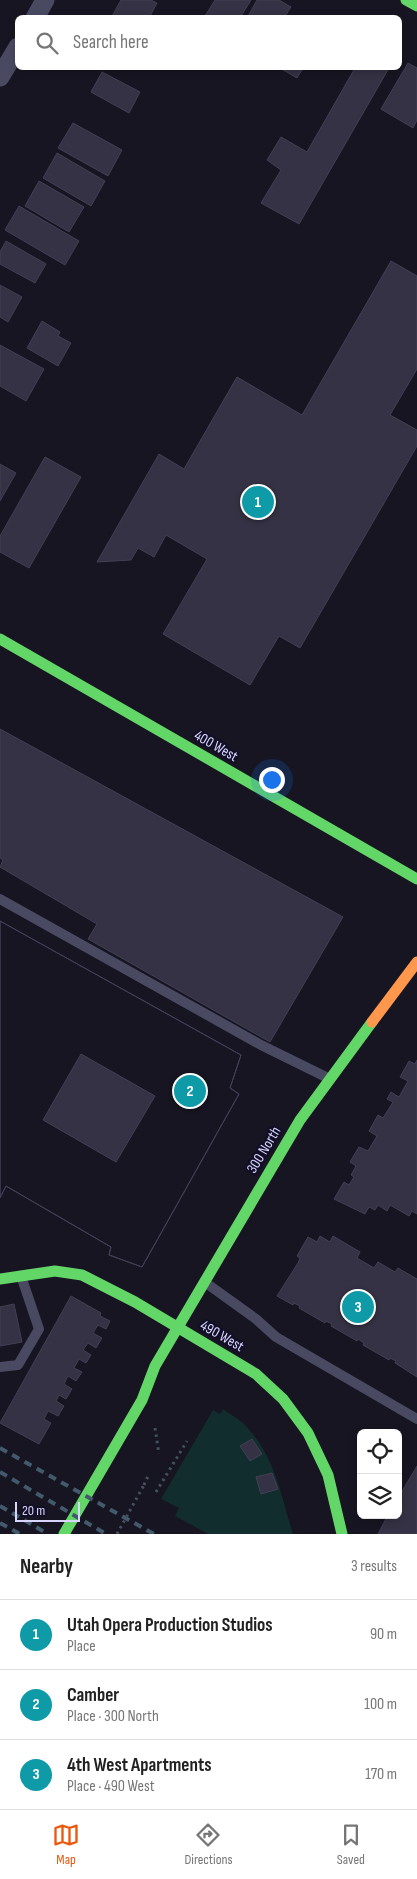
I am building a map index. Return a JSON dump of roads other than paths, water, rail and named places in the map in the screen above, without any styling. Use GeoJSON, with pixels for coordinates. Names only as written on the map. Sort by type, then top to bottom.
{"type":"FeatureCollection","features":[{"type":"Feature","properties":{"kind":"street"},"geometry":{"type":"LineString","coordinates":[[37,15],[45,0]]}},
{"type":"Feature","properties":{"kind":"street"},"geometry":{"type":"LineString","coordinates":[[406,0],[417,6]]}},
{"type":"Feature","properties":{"kind":"street"},"geometry":{"type":"LineString","coordinates":[[0,77],[15,52]]}},
{"type":"Feature","properties":{"kind":"street","name":"400 West"},"geometry":{"type":"LineString","coordinates":[[0,639],[417,879]]}},
{"type":"Feature","properties":{"kind":"street","name":"300 North"},"geometry":{"type":"LineString","coordinates":[[52,1534],[129,1398],[155,1366],[282,1149],[330,1078],[417,962]]}},
{"type":"Feature","properties":{"kind":"street","name":"490 West"},"geometry":{"type":"LineString","coordinates":[[0,1279],[55,1271],[82,1275],[135,1302],[248,1369],[283,1399],[308,1433],[328,1475],[342,1534]]}},
{"type":"Feature","properties":{"kind":"street","name":"300 North"},"geometry":{"type":"LineString","coordinates":[[64,1534],[142,1400],[155,1366]]}},
{"type":"Feature","properties":{"kind":"lane"},"geometry":{"type":"LineString","coordinates":[[0,899],[261,1045],[330,1078]]}},
{"type":"Feature","properties":{"kind":"lane"},"geometry":{"type":"LineString","coordinates":[[0,1367],[18,1365],[39,1330],[21,1275]]}},
{"type":"Feature","properties":{"kind":"lane"},"geometry":{"type":"LineString","coordinates":[[204,1281],[256,1319],[276,1337],[417,1419]]}},
{"type":"Feature","properties":{"kind":"railway"},"geometry":{"type":"LineString","coordinates":[[0,1448],[154,1534]]}},
{"type":"Feature","properties":{"kind":"railway"},"geometry":{"type":"LineString","coordinates":[[0,1472],[106,1534]]}},
{"type":"Feature","properties":{"kind":"railway"},"geometry":{"type":"LineString","coordinates":[[0,1506],[48,1534]]}},
{"type":"Feature","properties":{"kind":"railway"},"geometry":{"type":"LineString","coordinates":[[0,1523],[20,1534]]}},
{"type":"Feature","properties":{"kind":"place","name":"Utah Opera Production Studios"},"geometry":{"type":"Point","coordinates":[258,502]}},
{"type":"Feature","properties":{"kind":"place","name":"Camber"},"geometry":{"type":"Point","coordinates":[190,1091]}},
{"type":"Feature","properties":{"kind":"place","name":"4th West Apartments"},"geometry":{"type":"Point","coordinates":[358,1307]}}]}
